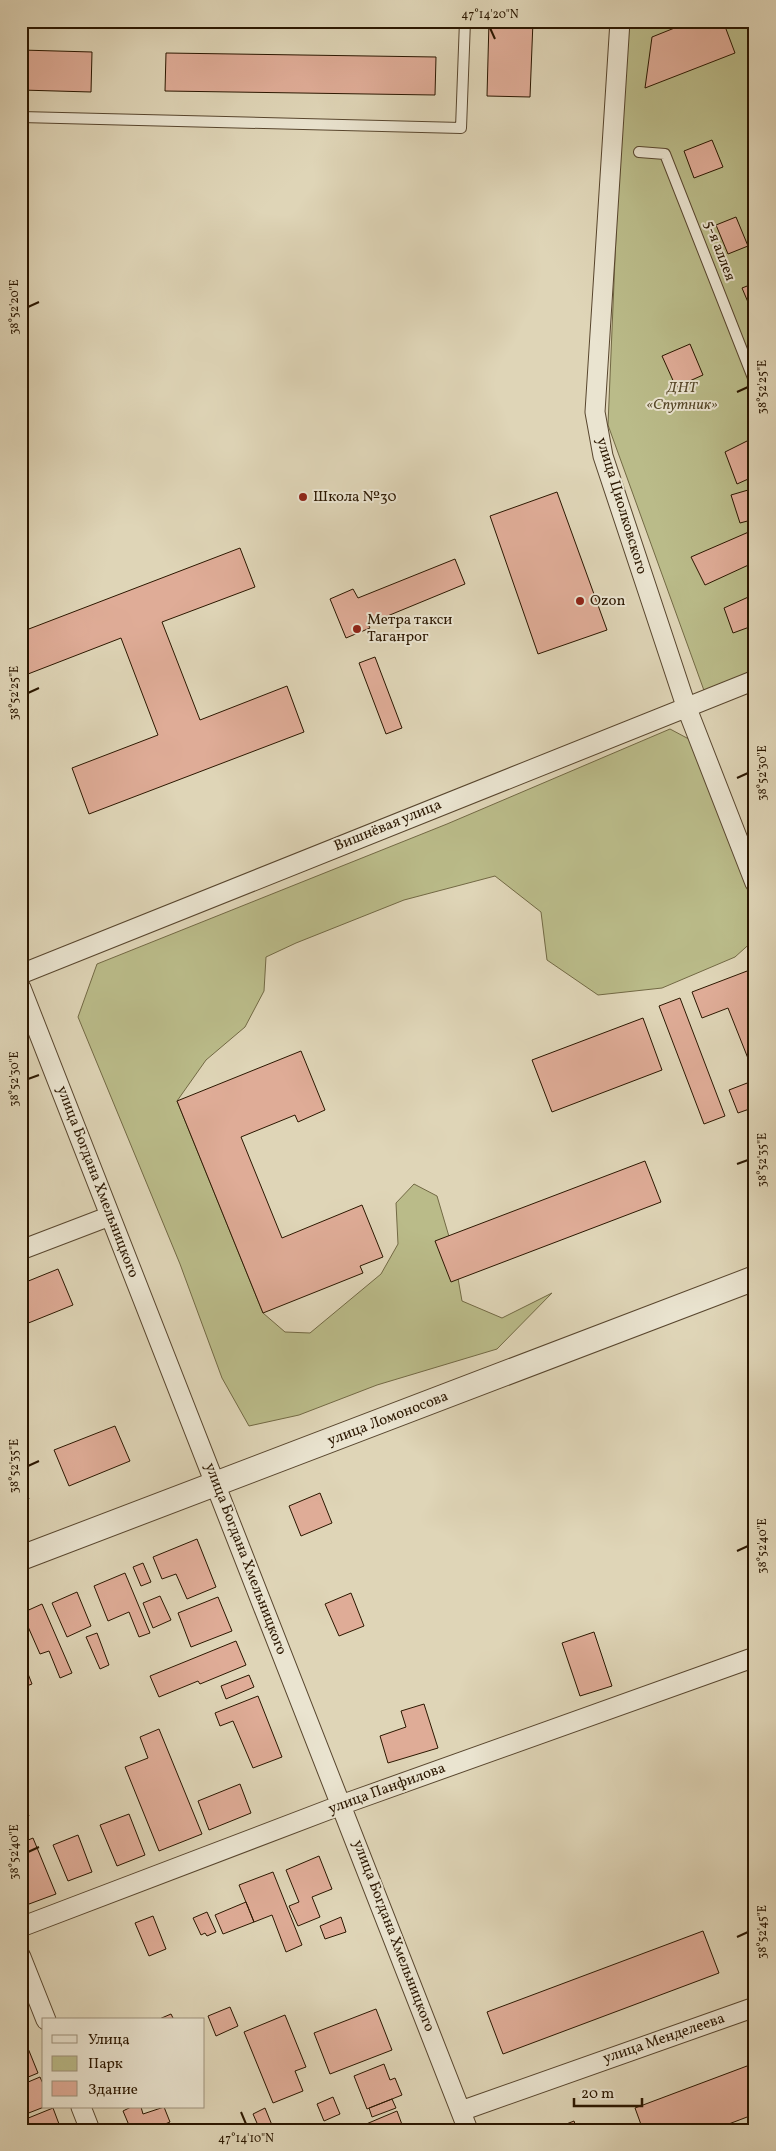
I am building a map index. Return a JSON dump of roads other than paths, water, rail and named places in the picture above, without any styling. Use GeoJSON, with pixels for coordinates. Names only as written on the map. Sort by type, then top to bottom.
{"type":"FeatureCollection","features":[{"type":"Feature","properties":{"kind":"street","name":"улица Циолковского"},"geometry":{"type":"LineString","coordinates":[[620,21],[594,412],[603,456],[686,706],[755,883]]}},
{"type":"Feature","properties":{"kind":"street","name":"Вишнёвая улица"},"geometry":{"type":"LineString","coordinates":[[21,974],[686,706],[755,680]]}},
{"type":"Feature","properties":{"kind":"street","name":"улица Богдана Хмельницкого"},"geometry":{"type":"LineString","coordinates":[[21,988],[468,2130]]}},
{"type":"Feature","properties":{"kind":"street"},"geometry":{"type":"LineString","coordinates":[[21,1250],[110,1216]]}},
{"type":"Feature","properties":{"kind":"street","name":"улица Ломоносова"},"geometry":{"type":"LineString","coordinates":[[21,1558],[755,1278]]}},
{"type":"Feature","properties":{"kind":"street","name":"улица Панфилова"},"geometry":{"type":"LineString","coordinates":[[21,1927],[341,1805],[755,1657]]}},
{"type":"Feature","properties":{"kind":"street"},"geometry":{"type":"LineString","coordinates":[[21,1957],[45,2018]]}},
{"type":"Feature","properties":{"kind":"street","name":"улица Менделеева"},"geometry":{"type":"LineString","coordinates":[[461,2111],[755,2007]]}},
{"type":"Feature","properties":{"kind":"street"},"geometry":{"type":"LineString","coordinates":[[81,2108],[90,2130]]}},
{"type":"Feature","properties":{"kind":"lane"},"geometry":{"type":"LineString","coordinates":[[21,117],[460,128],[465,21]]}},
{"type":"Feature","properties":{"kind":"lane","name":"5-я аллея"},"geometry":{"type":"LineString","coordinates":[[639,152],[665,154],[755,383]]}},
{"type":"Feature","properties":{"kind":"place","name":"Школа №30"},"geometry":{"type":"Point","coordinates":[303,497]}},
{"type":"Feature","properties":{"kind":"place","name":"Ozon"},"geometry":{"type":"Point","coordinates":[580,601]}},
{"type":"Feature","properties":{"kind":"place","name":"Метра такси Таганрог"},"geometry":{"type":"Point","coordinates":[357,629]}},
{"type":"Feature","properties":{"kind":"park label","name":"ДНТ «Спутник»"},"geometry":{"type":"Point","coordinates":[682,396]}}]}
